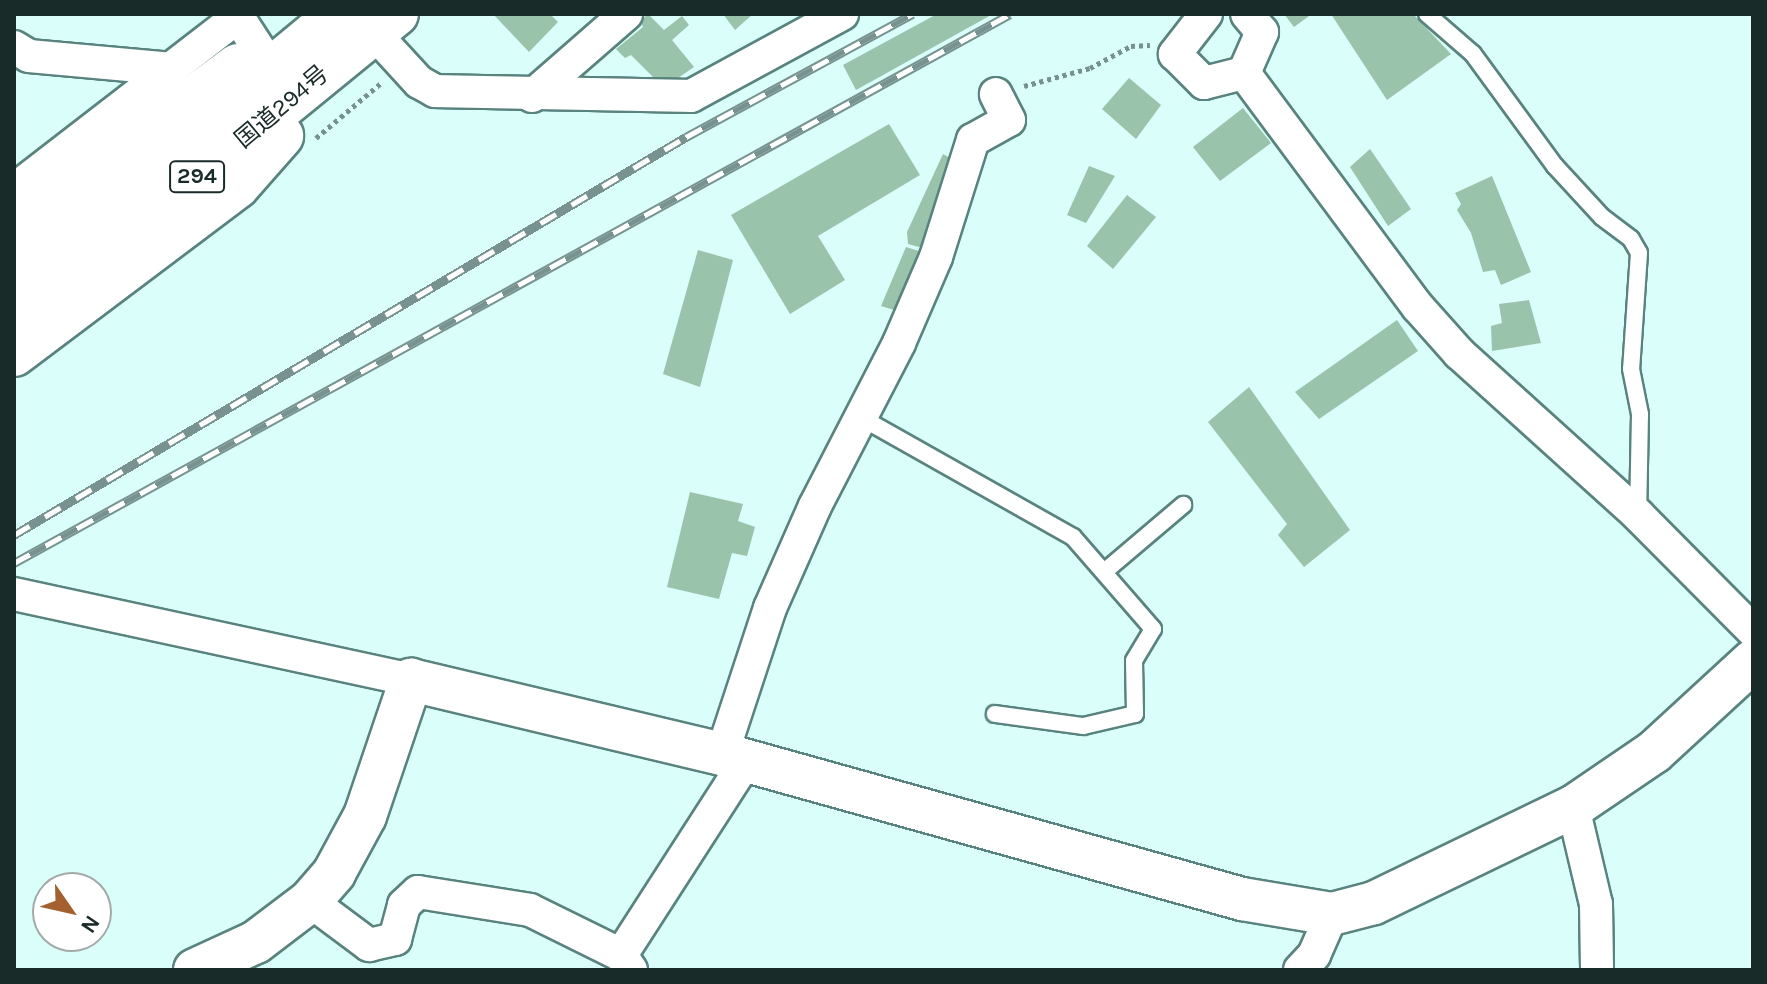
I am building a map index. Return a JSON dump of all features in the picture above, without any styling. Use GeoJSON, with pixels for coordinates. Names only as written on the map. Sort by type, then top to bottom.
{"type":"FeatureCollection","features":[{"type":"Feature","properties":{"kind":"highway","name":"国道294号"},"geometry":{"type":"LineString","coordinates":[[14,270],[255,35],[369,20]]}},
{"type":"Feature","properties":{"kind":"highway","name":"国道294号"},"geometry":{"type":"LineString","coordinates":[[14,314],[110,247],[369,20]]}},
{"type":"Feature","properties":{"kind":"highway"},"geometry":{"type":"LineString","coordinates":[[14,354],[237,186],[369,20]]}},
{"type":"Feature","properties":{"kind":"highway"},"geometry":{"type":"LineString","coordinates":[[14,231],[172,109],[255,35]]}},
{"type":"Feature","properties":{"kind":"street"},"geometry":{"type":"LineString","coordinates":[[532,96],[626,14]]}},
{"type":"Feature","properties":{"kind":"street"},"geometry":{"type":"LineString","coordinates":[[369,20],[419,82],[435,91],[532,96],[691,96],[842,14]]}},
{"type":"Feature","properties":{"kind":"street"},"geometry":{"type":"LineString","coordinates":[[1206,14],[1175,54],[1204,83],[1244,73]]}},
{"type":"Feature","properties":{"kind":"street"},"geometry":{"type":"LineString","coordinates":[[1244,73],[1262,32],[1247,14]]}},
{"type":"Feature","properties":{"kind":"street"},"geometry":{"type":"LineString","coordinates":[[14,190],[172,69],[255,35]]}},
{"type":"Feature","properties":{"kind":"street"},"geometry":{"type":"LineString","coordinates":[[14,47],[29,56],[172,69]]}},
{"type":"Feature","properties":{"kind":"street"},"geometry":{"type":"LineString","coordinates":[[1244,73],[1418,307],[1459,353],[1638,515],[1753,631]]}},
{"type":"Feature","properties":{"kind":"street"},"geometry":{"type":"LineString","coordinates":[[310,901],[369,945],[395,939],[404,905],[418,892],[530,910],[626,963],[734,758],[770,608],[936,257],[973,140],[1009,120],[996,94]]}},
{"type":"Feature","properties":{"kind":"street"},"geometry":{"type":"LineString","coordinates":[[14,594],[411,680],[734,758],[1242,899],[1332,914],[1374,903],[1573,807],[1654,752],[1753,661]]}},
{"type":"Feature","properties":{"kind":"street"},"geometry":{"type":"LineString","coordinates":[[195,970],[256,942],[310,901],[342,861],[365,816],[411,680]]}},
{"type":"Feature","properties":{"kind":"street"},"geometry":{"type":"LineString","coordinates":[[1573,807],[1596,904],[1597,970]]}},
{"type":"Feature","properties":{"kind":"street"},"geometry":{"type":"LineString","coordinates":[[1300,970],[1314,955],[1332,914]]}},
{"type":"Feature","properties":{"kind":"lane"},"geometry":{"type":"LineString","coordinates":[[1427,14],[1473,54],[1555,166],[1602,217],[1631,239],[1639,253],[1631,369],[1640,414],[1638,515]]}},
{"type":"Feature","properties":{"kind":"lane"},"geometry":{"type":"LineString","coordinates":[[860,417],[1073,537],[1153,629],[1134,661],[1135,714],[1083,726],[995,714]]}},
{"type":"Feature","properties":{"kind":"lane"},"geometry":{"type":"LineString","coordinates":[[1104,572],[1183,505]]}},
{"type":"Feature","properties":{"kind":"path"},"geometry":{"type":"LineString","coordinates":[[996,94],[1090,68],[1131,46],[1158,44]]}},
{"type":"Feature","properties":{"kind":"building"},"geometry":{"type":"Polygon","coordinates":[[[493,14],[550,14],[558,22],[529,52],[493,14]]]}},
{"type":"Feature","properties":{"kind":"building"},"geometry":{"type":"Polygon","coordinates":[[[648,14],[664,30],[682,16],[689,25],[672,40],[694,67],[678,78],[653,77],[631,55],[625,58],[616,49],[643,27],[640,21],[648,14]]]}},
{"type":"Feature","properties":{"kind":"building"},"geometry":{"type":"Polygon","coordinates":[[[723,14],[753,14],[735,30],[723,14]]]}},
{"type":"Feature","properties":{"kind":"building"},"geometry":{"type":"Polygon","coordinates":[[[937,14],[993,14],[856,90],[843,65],[937,14]]]}},
{"type":"Feature","properties":{"kind":"building"},"geometry":{"type":"Polygon","coordinates":[[[1284,14],[1307,14],[1309,16],[1294,27],[1284,14]]]}},
{"type":"Feature","properties":{"kind":"building"},"geometry":{"type":"Polygon","coordinates":[[[1331,14],[1413,14],[1451,54],[1387,100],[1331,14]]]}},
{"type":"Feature","properties":{"kind":"building"},"geometry":{"type":"Polygon","coordinates":[[[1129,78],[1161,105],[1136,139],[1102,109],[1129,78]]]}},
{"type":"Feature","properties":{"kind":"building"},"geometry":{"type":"Polygon","coordinates":[[[1243,108],[1271,143],[1220,181],[1193,147],[1243,108]]]}},
{"type":"Feature","properties":{"kind":"building"},"geometry":{"type":"Polygon","coordinates":[[[889,124],[920,175],[818,236],[845,280],[790,314],[731,215],[889,124]]]}},
{"type":"Feature","properties":{"kind":"building"},"geometry":{"type":"Polygon","coordinates":[[[1370,149],[1411,209],[1388,226],[1350,167],[1370,149]]]}},
{"type":"Feature","properties":{"kind":"building"},"geometry":{"type":"Polygon","coordinates":[[[943,154],[959,163],[926,249],[908,244],[907,232],[943,154]]]}},
{"type":"Feature","properties":{"kind":"building"},"geometry":{"type":"Polygon","coordinates":[[[1089,166],[1115,176],[1086,223],[1067,215],[1089,166]]]}},
{"type":"Feature","properties":{"kind":"building"},"geometry":{"type":"Polygon","coordinates":[[[1492,176],[1531,272],[1501,285],[1495,270],[1483,272],[1471,233],[1457,210],[1461,204],[1455,193],[1492,176]]]}},
{"type":"Feature","properties":{"kind":"building"},"geometry":{"type":"Polygon","coordinates":[[[1127,195],[1156,217],[1113,269],[1087,246],[1127,195]]]}},
{"type":"Feature","properties":{"kind":"building"},"geometry":{"type":"Polygon","coordinates":[[[906,247],[919,251],[913,265],[920,268],[903,305],[897,303],[894,310],[881,306],[906,247]]]}},
{"type":"Feature","properties":{"kind":"building"},"geometry":{"type":"Polygon","coordinates":[[[698,250],[733,260],[700,387],[663,374],[698,250]]]}},
{"type":"Feature","properties":{"kind":"building"},"geometry":{"type":"Polygon","coordinates":[[[1529,300],[1541,343],[1492,351],[1491,326],[1502,323],[1499,304],[1529,300]]]}},
{"type":"Feature","properties":{"kind":"building"},"geometry":{"type":"Polygon","coordinates":[[[1397,320],[1418,351],[1319,419],[1295,392],[1397,320]]]}},
{"type":"Feature","properties":{"kind":"building"},"geometry":{"type":"Polygon","coordinates":[[[1249,387],[1350,530],[1304,567],[1278,535],[1287,524],[1208,422],[1249,387]]]}},
{"type":"Feature","properties":{"kind":"building"},"geometry":{"type":"Polygon","coordinates":[[[690,492],[743,504],[738,521],[755,527],[747,556],[732,553],[719,599],[667,587],[690,492]]]}},
{"type":"Feature","properties":{"kind":"railway"},"geometry":{"type":"LineString","coordinates":[[14,535],[686,137],[913,14]]}},
{"type":"Feature","properties":{"kind":"railway"},"geometry":{"type":"LineString","coordinates":[[14,563],[1010,14]]}}]}
